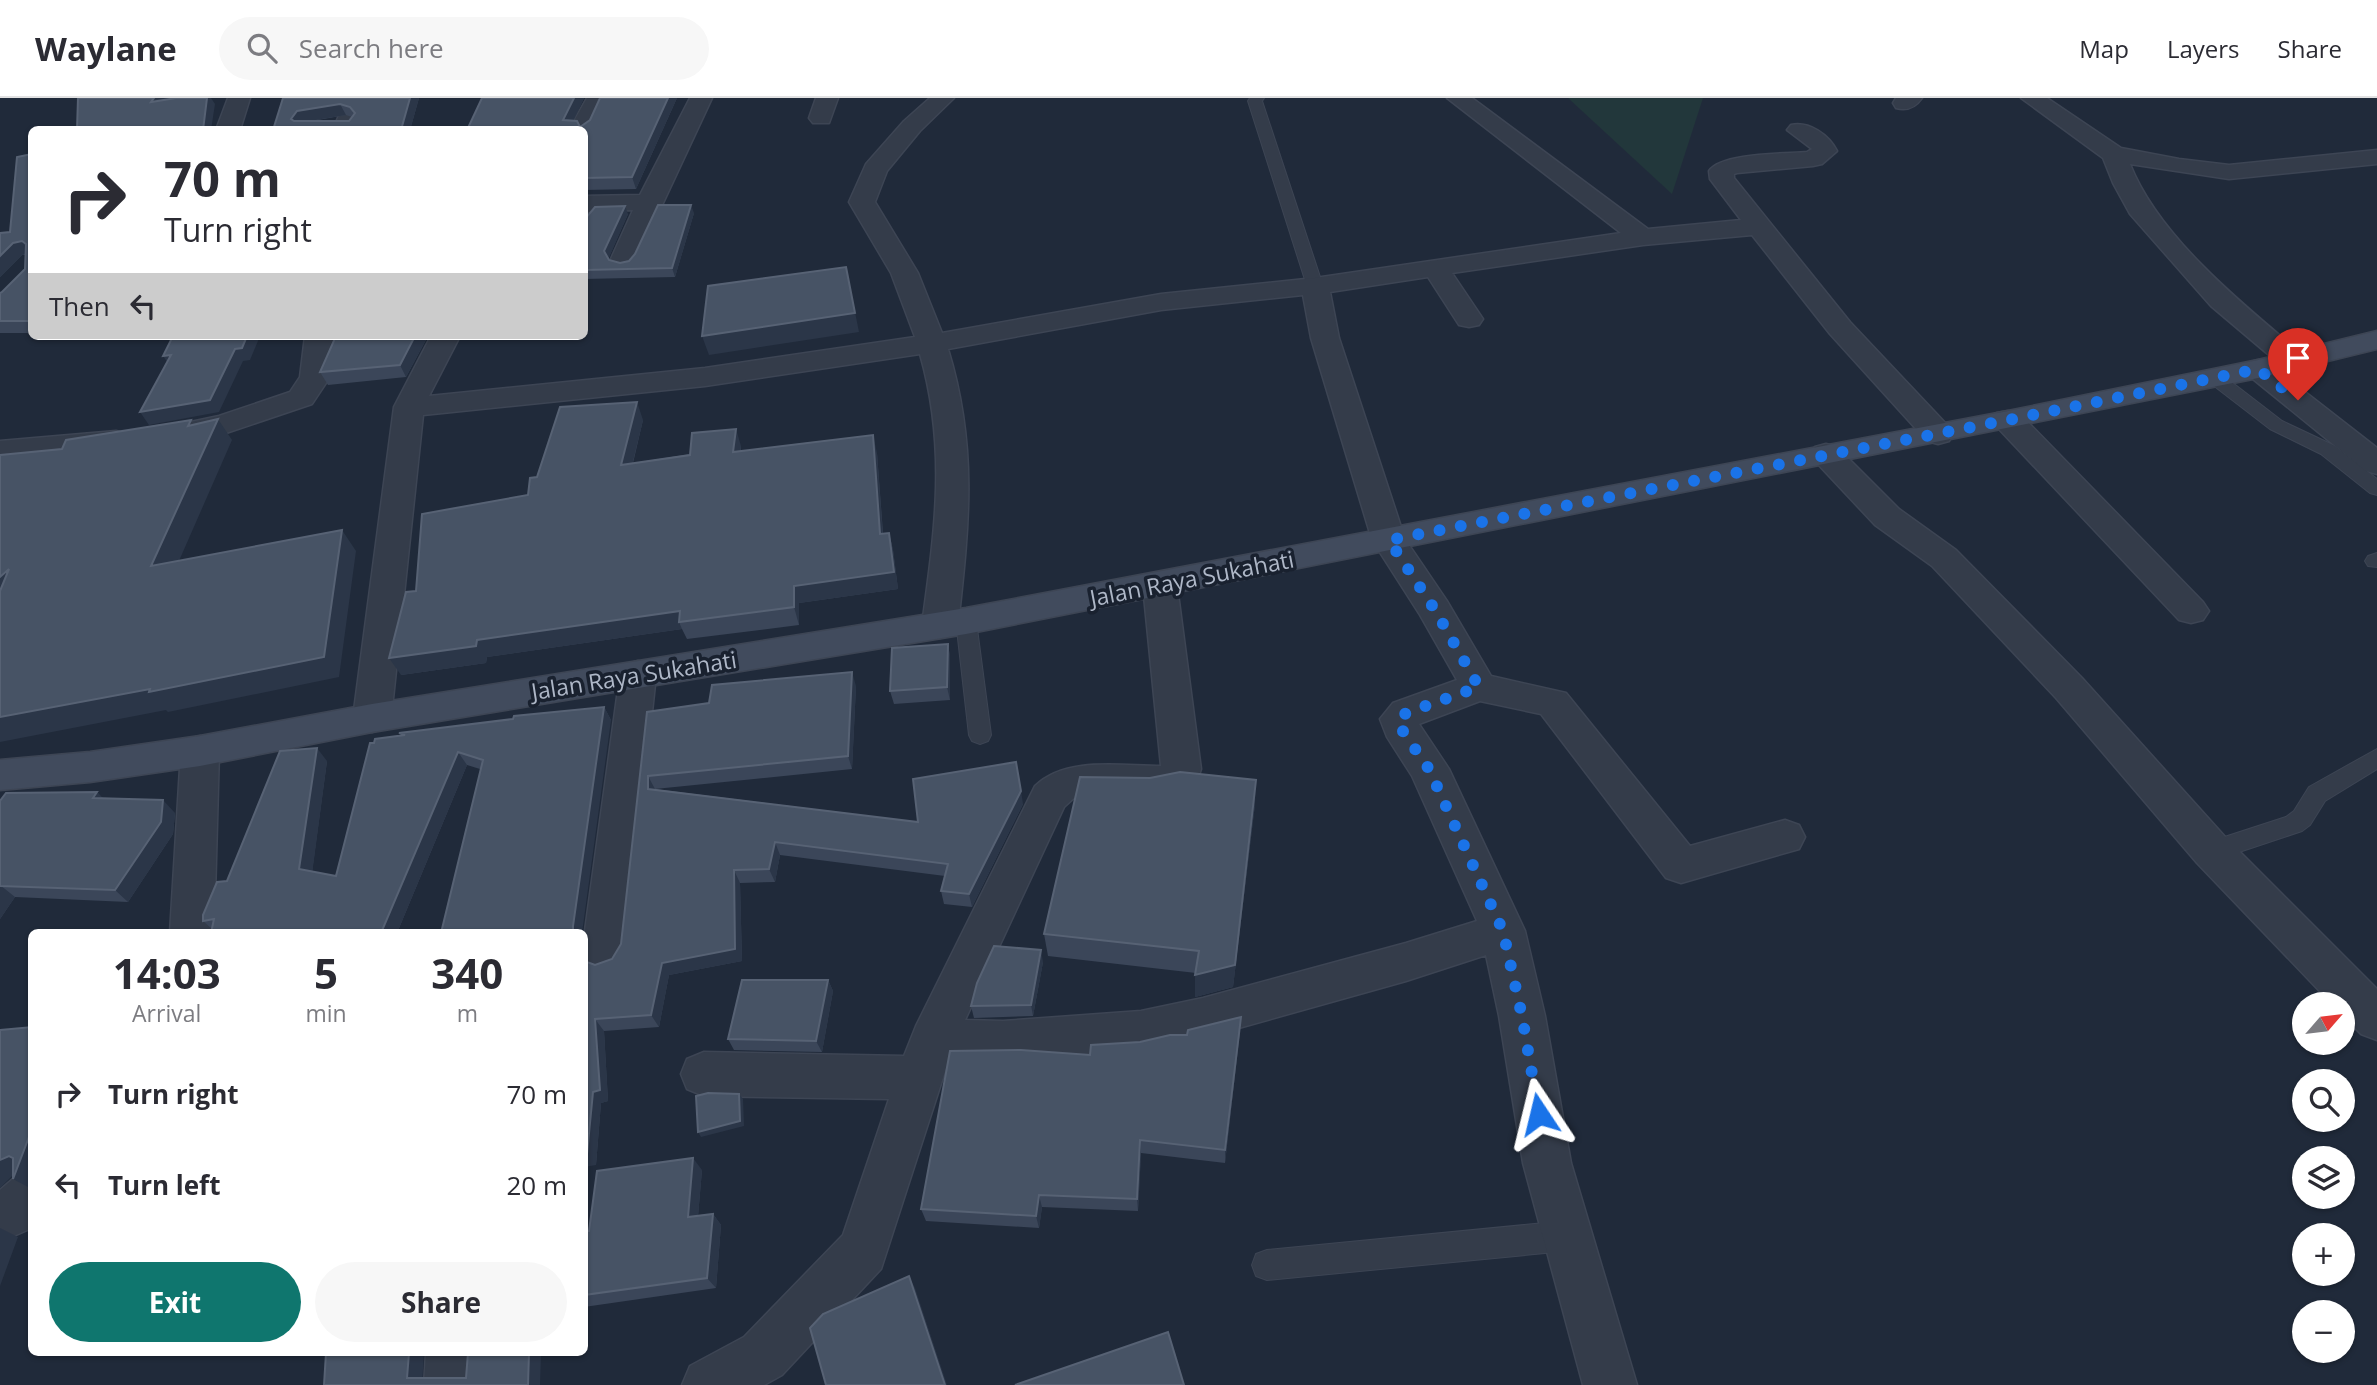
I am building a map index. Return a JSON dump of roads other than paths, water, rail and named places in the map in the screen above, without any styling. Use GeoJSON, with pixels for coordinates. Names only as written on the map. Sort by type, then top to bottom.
{"type":"FeatureCollection","features":[{"type":"Feature","properties":{"kind":"main road","name":"Jalan Raya Sukahati"},"geometry":{"type":"LineString","coordinates":[[0,775],[90,767],[200,751],[372,718],[953,623],[1160,586],[2008,420],[2258,369],[2377,340]]}},
{"type":"Feature","properties":{"kind":"street"},"geometry":{"type":"LineString","coordinates":[[229,126],[239,98]]}},
{"type":"Feature","properties":{"kind":"street"},"geometry":{"type":"LineString","coordinates":[[339,126],[357,98]]}},
{"type":"Feature","properties":{"kind":"street"},"geometry":{"type":"LineString","coordinates":[[582,126],[598,98]]}},
{"type":"Feature","properties":{"kind":"street"},"geometry":{"type":"LineString","coordinates":[[623,261],[701,98]]}},
{"type":"Feature","properties":{"kind":"street"},"geometry":{"type":"LineString","coordinates":[[943,98],[912,126],[875,169],[862,202],[871,224],[890,245],[909,281],[933,343],[951,422],[954,497],[953,623]]}},
{"type":"Feature","properties":{"kind":"street"},"geometry":{"type":"LineString","coordinates":[[1458,98],[1643,237]]}},
{"type":"Feature","properties":{"kind":"street"},"geometry":{"type":"LineString","coordinates":[[2032,98],[2113,154],[2179,166],[2229,172],[2375,158]]}},
{"type":"Feature","properties":{"kind":"street"},"geometry":{"type":"LineString","coordinates":[[1799,130],[1822,145],[1825,150],[1813,159],[1732,166],[1721,171],[1722,178],[1840,328],[1938,433]]}},
{"type":"Feature","properties":{"kind":"street"},"geometry":{"type":"LineString","coordinates":[[2113,154],[2124,183],[2139,209],[2221,300],[2291,360]]}},
{"type":"Feature","properties":{"kind":"street"},"geometry":{"type":"LineString","coordinates":[[588,204],[649,202]]}},
{"type":"Feature","properties":{"kind":"street"},"geometry":{"type":"LineString","coordinates":[[409,407],[705,377],[933,343],[1161,302],[1315,286],[1643,237],[1761,226]]}},
{"type":"Feature","properties":{"kind":"street"},"geometry":{"type":"LineString","coordinates":[[1436,269],[1469,318]]}},
{"type":"Feature","properties":{"kind":"street"},"geometry":{"type":"LineString","coordinates":[[1315,286],[1325,338],[1389,540],[1435,610],[1479,687]]}},
{"type":"Feature","properties":{"kind":"street"},"geometry":{"type":"LineString","coordinates":[[0,451],[169,436],[226,424],[265,412],[301,398],[315,377],[319,340]]}},
{"type":"Feature","properties":{"kind":"street"},"geometry":{"type":"LineString","coordinates":[[372,718],[409,407],[444,340]]}},
{"type":"Feature","properties":{"kind":"street"},"geometry":{"type":"LineString","coordinates":[[2258,369],[2377,464]]}},
{"type":"Feature","properties":{"kind":"street"},"geometry":{"type":"LineString","coordinates":[[2008,420],[2191,611]]}},
{"type":"Feature","properties":{"kind":"street"},"geometry":{"type":"LineString","coordinates":[[1826,454],[1886,517],[1944,558],[2068,688],[2211,851],[2377,1020]]}},
{"type":"Feature","properties":{"kind":"street"},"geometry":{"type":"LineString","coordinates":[[709,1385],[767,1371],[863,1251],[926,1059],[1044,804],[1053,792],[1071,782],[1167,782],[1176,779],[1181,773],[1160,586]]}},
{"type":"Feature","properties":{"kind":"street"},"geometry":{"type":"LineString","coordinates":[[604,956],[638,675]]}},
{"type":"Feature","properties":{"kind":"street"},"geometry":{"type":"LineString","coordinates":[[1610,1385],[1547,1163],[1522,1016],[1503,931],[1429,769],[1400,727],[1399,719],[1406,713],[1479,687],[1553,703],[1681,866],[1785,837]]}},
{"type":"Feature","properties":{"kind":"street"},"geometry":{"type":"LineString","coordinates":[[192,929],[200,751]]}},
{"type":"Feature","properties":{"kind":"street"},"geometry":{"type":"LineString","coordinates":[[704,1074],[926,1059],[1003,1042],[1141,1032],[1203,1018],[1406,962],[1503,931]]}},
{"type":"Feature","properties":{"kind":"street"},"geometry":{"type":"LineString","coordinates":[[0,1217],[16,1209],[28,1198]]}},
{"type":"Feature","properties":{"kind":"street"},"geometry":{"type":"LineString","coordinates":[[451,1385],[453,1356]]}},
{"type":"Feature","properties":{"kind":"lane"},"geometry":{"type":"LineString","coordinates":[[1254,99],[1315,286]]}},
{"type":"Feature","properties":{"kind":"lane"},"geometry":{"type":"LineString","coordinates":[[2215,378],[2276,425],[2328,450],[2377,489]]}},
{"type":"Feature","properties":{"kind":"lane"},"geometry":{"type":"LineString","coordinates":[[953,623],[980,734]]}},
{"type":"Feature","properties":{"kind":"lane"},"geometry":{"type":"LineString","coordinates":[[2211,851],[2294,824],[2302,818],[2317,794],[2377,758]]}},
{"type":"Feature","properties":{"kind":"lane"},"geometry":{"type":"LineString","coordinates":[[1267,1265],[1566,1236]]}}]}
